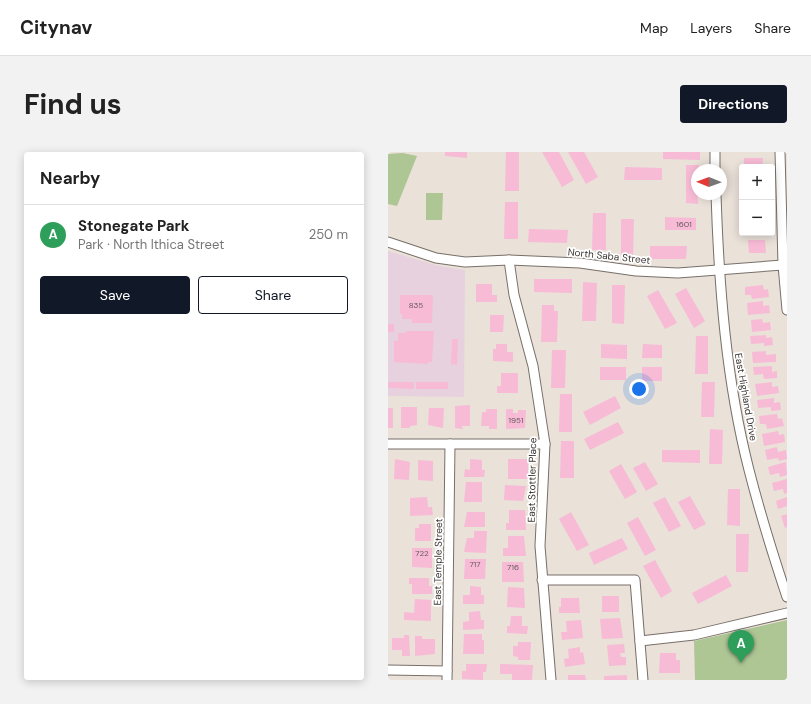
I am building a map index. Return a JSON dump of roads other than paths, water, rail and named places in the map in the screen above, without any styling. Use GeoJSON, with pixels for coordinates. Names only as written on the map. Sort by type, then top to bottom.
{"type":"FeatureCollection","features":[{"type":"Feature","properties":{"kind":"street"},"geometry":{"type":"LineString","coordinates":[[715,164],[716,152]]}},
{"type":"Feature","properties":{"kind":"street"},"geometry":{"type":"LineString","coordinates":[[780,152],[783,265],[787,310]]}},
{"type":"Feature","properties":{"kind":"street","name":"East Highland Drive"},"geometry":{"type":"LineString","coordinates":[[716,200],[718,271],[726,348],[747,462],[787,597]]}},
{"type":"Feature","properties":{"kind":"street","name":"North Saba Street"},"geometry":{"type":"LineString","coordinates":[[388,242],[436,258],[465,262],[509,260],[580,262],[646,272],[718,271],[783,265]]}},
{"type":"Feature","properties":{"kind":"street","name":"East Stottler Place"},"geometry":{"type":"LineString","coordinates":[[509,260],[514,295],[533,366],[545,444],[540,546],[551,680]]}},
{"type":"Feature","properties":{"kind":"street"},"geometry":{"type":"LineString","coordinates":[[388,444],[545,444]]}},
{"type":"Feature","properties":{"kind":"street","name":"East Temple Street"},"geometry":{"type":"LineString","coordinates":[[447,675],[450,444]]}},
{"type":"Feature","properties":{"kind":"street"},"geometry":{"type":"LineString","coordinates":[[542,580],[634,580],[643,680]]}},
{"type":"Feature","properties":{"kind":"street"},"geometry":{"type":"LineString","coordinates":[[640,641],[694,634],[787,613]]}},
{"type":"Feature","properties":{"kind":"street"},"geometry":{"type":"LineString","coordinates":[[388,670],[447,675]]}},
{"type":"Feature","properties":{"kind":"place","name":"Stonegate Park"},"geometry":{"type":"Point","coordinates":[741,663]}}]}
